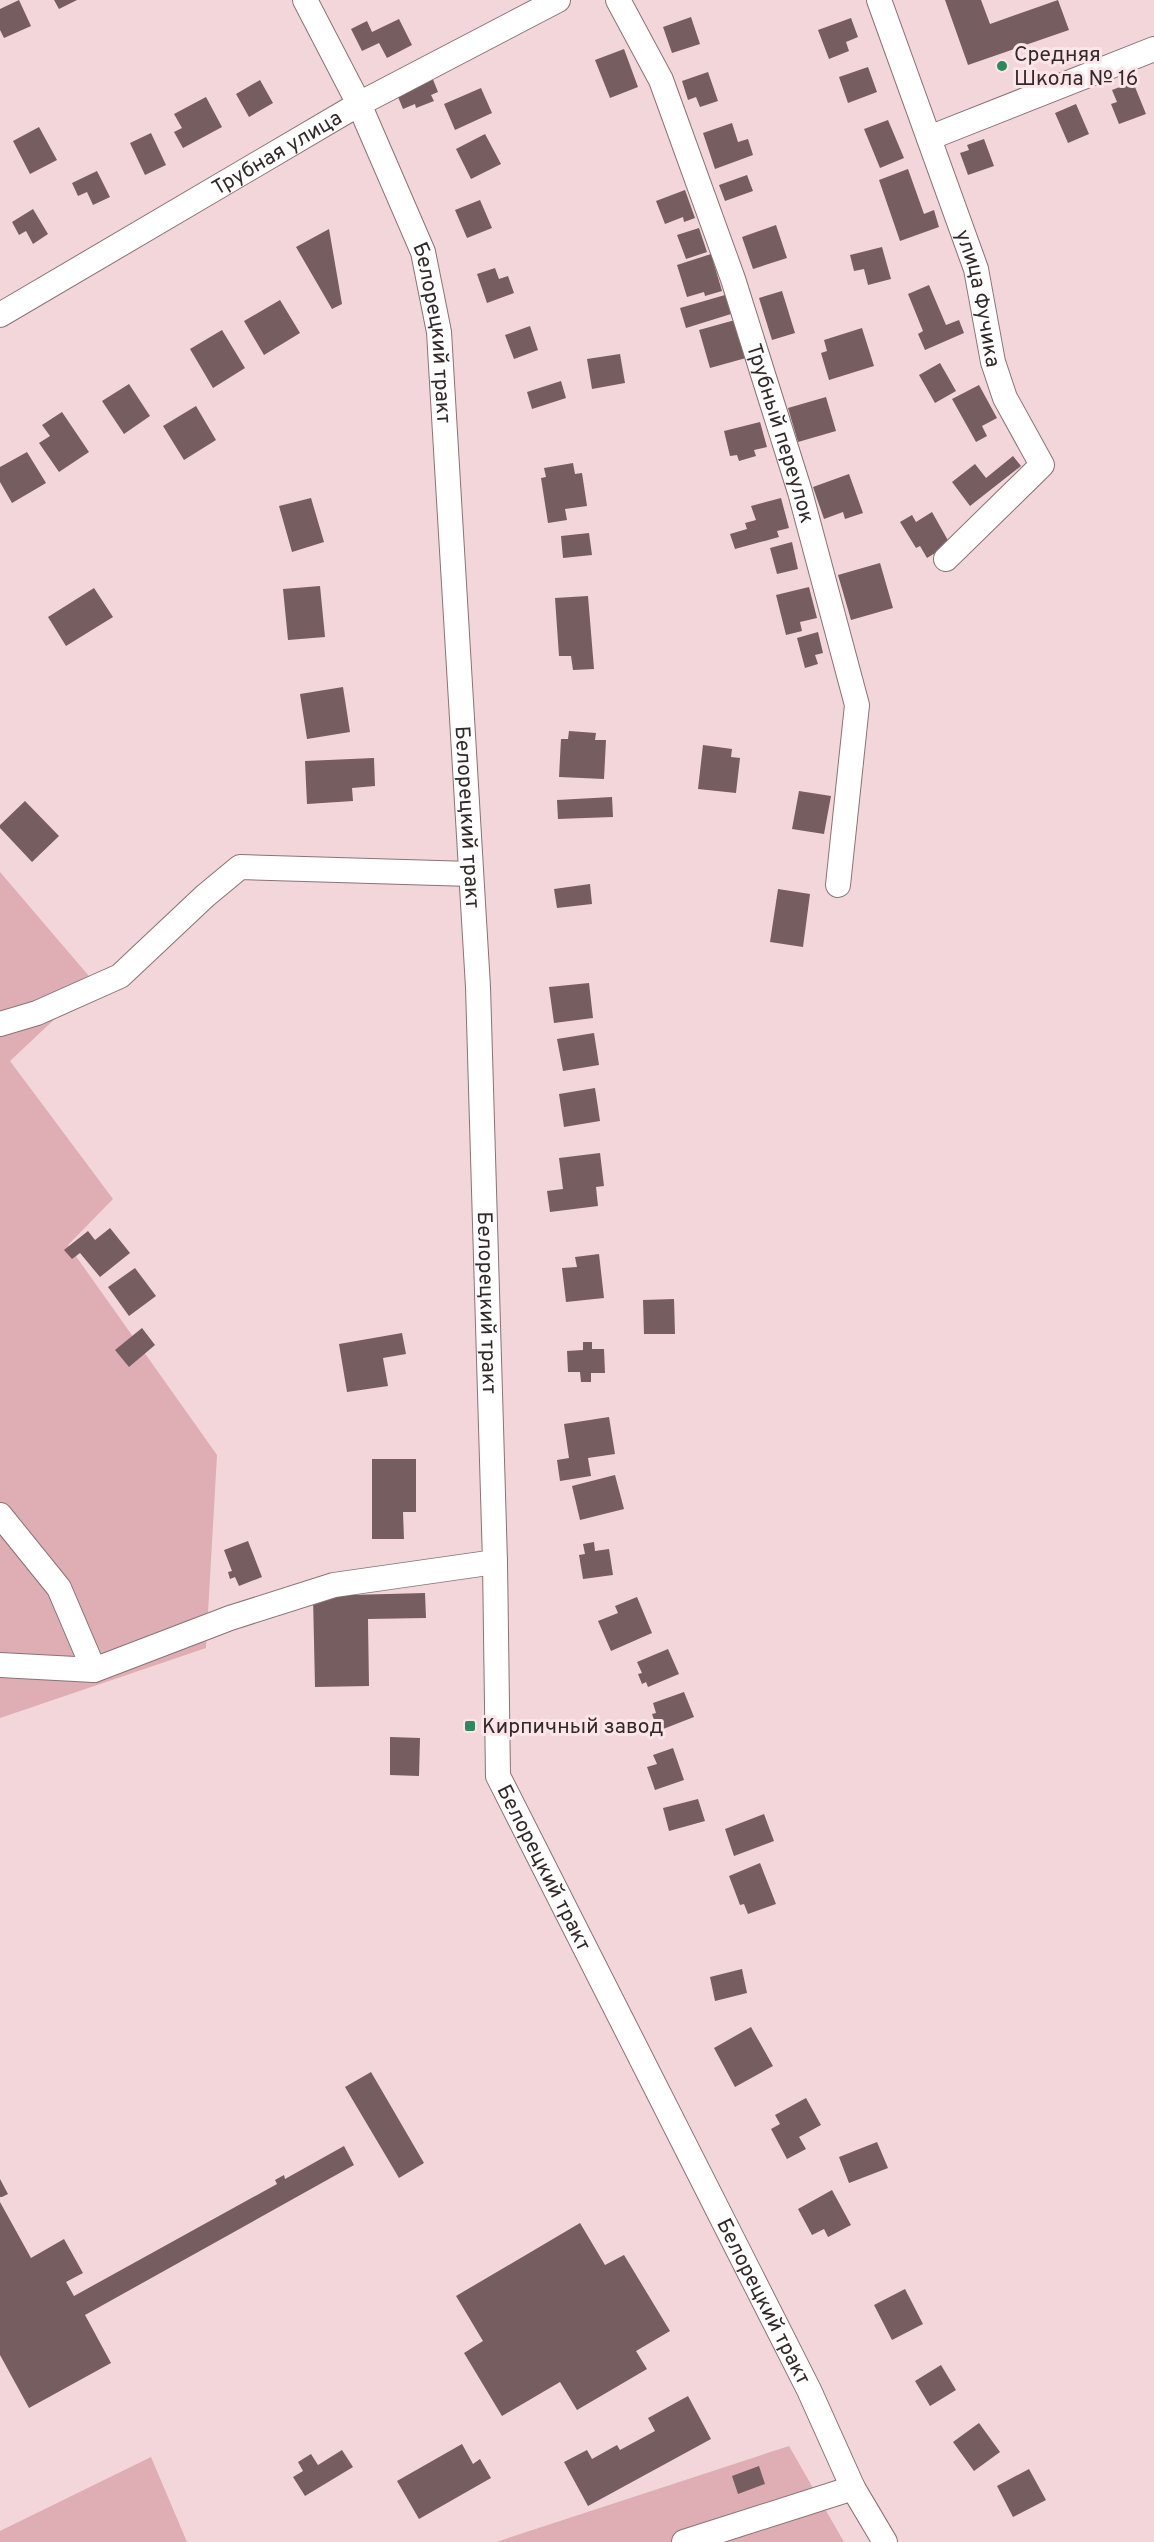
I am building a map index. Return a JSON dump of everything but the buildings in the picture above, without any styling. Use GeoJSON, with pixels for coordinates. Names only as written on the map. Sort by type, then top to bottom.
{"type":"FeatureCollection","features":[{"type":"Feature","properties":{"kind":"street","name":"Белорецкий тракт"},"geometry":{"type":"LineString","coordinates":[[305,0],[359,104],[423,252],[439,332],[478,987],[495,1562],[498,1776],[809,2390],[853,2488],[885,2542]]}},
{"type":"Feature","properties":{"kind":"street","name":"Трубная улица"},"geometry":{"type":"LineString","coordinates":[[0,315],[359,104],[558,0]]}},
{"type":"Feature","properties":{"kind":"street","name":"Трубный переулок"},"geometry":{"type":"LineString","coordinates":[[618,0],[661,80],[733,279],[800,492],[857,705],[838,885]]}},
{"type":"Feature","properties":{"kind":"street","name":"улица Фучика"},"geometry":{"type":"LineString","coordinates":[[879,0],[976,269],[993,362],[1005,398],[1042,465],[946,559]]}},
{"type":"Feature","properties":{"kind":"street"},"geometry":{"type":"LineString","coordinates":[[929,138],[1154,49]]}},
{"type":"Feature","properties":{"kind":"street"},"geometry":{"type":"LineString","coordinates":[[0,1024],[37,1013],[120,976],[205,896],[240,867],[471,874]]}},
{"type":"Feature","properties":{"kind":"street"},"geometry":{"type":"LineString","coordinates":[[0,1515],[59,1588],[94,1670]]}},
{"type":"Feature","properties":{"kind":"street"},"geometry":{"type":"LineString","coordinates":[[0,1665],[94,1670],[230,1618],[334,1585],[495,1562]]}},
{"type":"Feature","properties":{"kind":"street"},"geometry":{"type":"LineString","coordinates":[[684,2542],[853,2488]]}},
{"type":"Feature","properties":{"kind":"shaded area"},"geometry":{"type":"Polygon","coordinates":[[[0,872],[94,982],[10,1061],[113,1199],[68,1245],[217,1455],[206,1648],[0,1718],[0,872]]]}},
{"type":"Feature","properties":{"kind":"shaded area"},"geometry":{"type":"Polygon","coordinates":[[[789,2446],[844,2542],[496,2542],[789,2446]]]}},
{"type":"Feature","properties":{"kind":"shaded area"},"geometry":{"type":"Polygon","coordinates":[[[151,2457],[187,2542],[0,2542],[0,2531],[151,2457]]]}},
{"type":"Feature","properties":{"kind":"place","name":"Средняя Школа № 16"},"geometry":{"type":"Point","coordinates":[1002,66]}},
{"type":"Feature","properties":{"kind":"place","name":"Кирпичный завод"},"geometry":{"type":"Point","coordinates":[470,1726]}}]}
